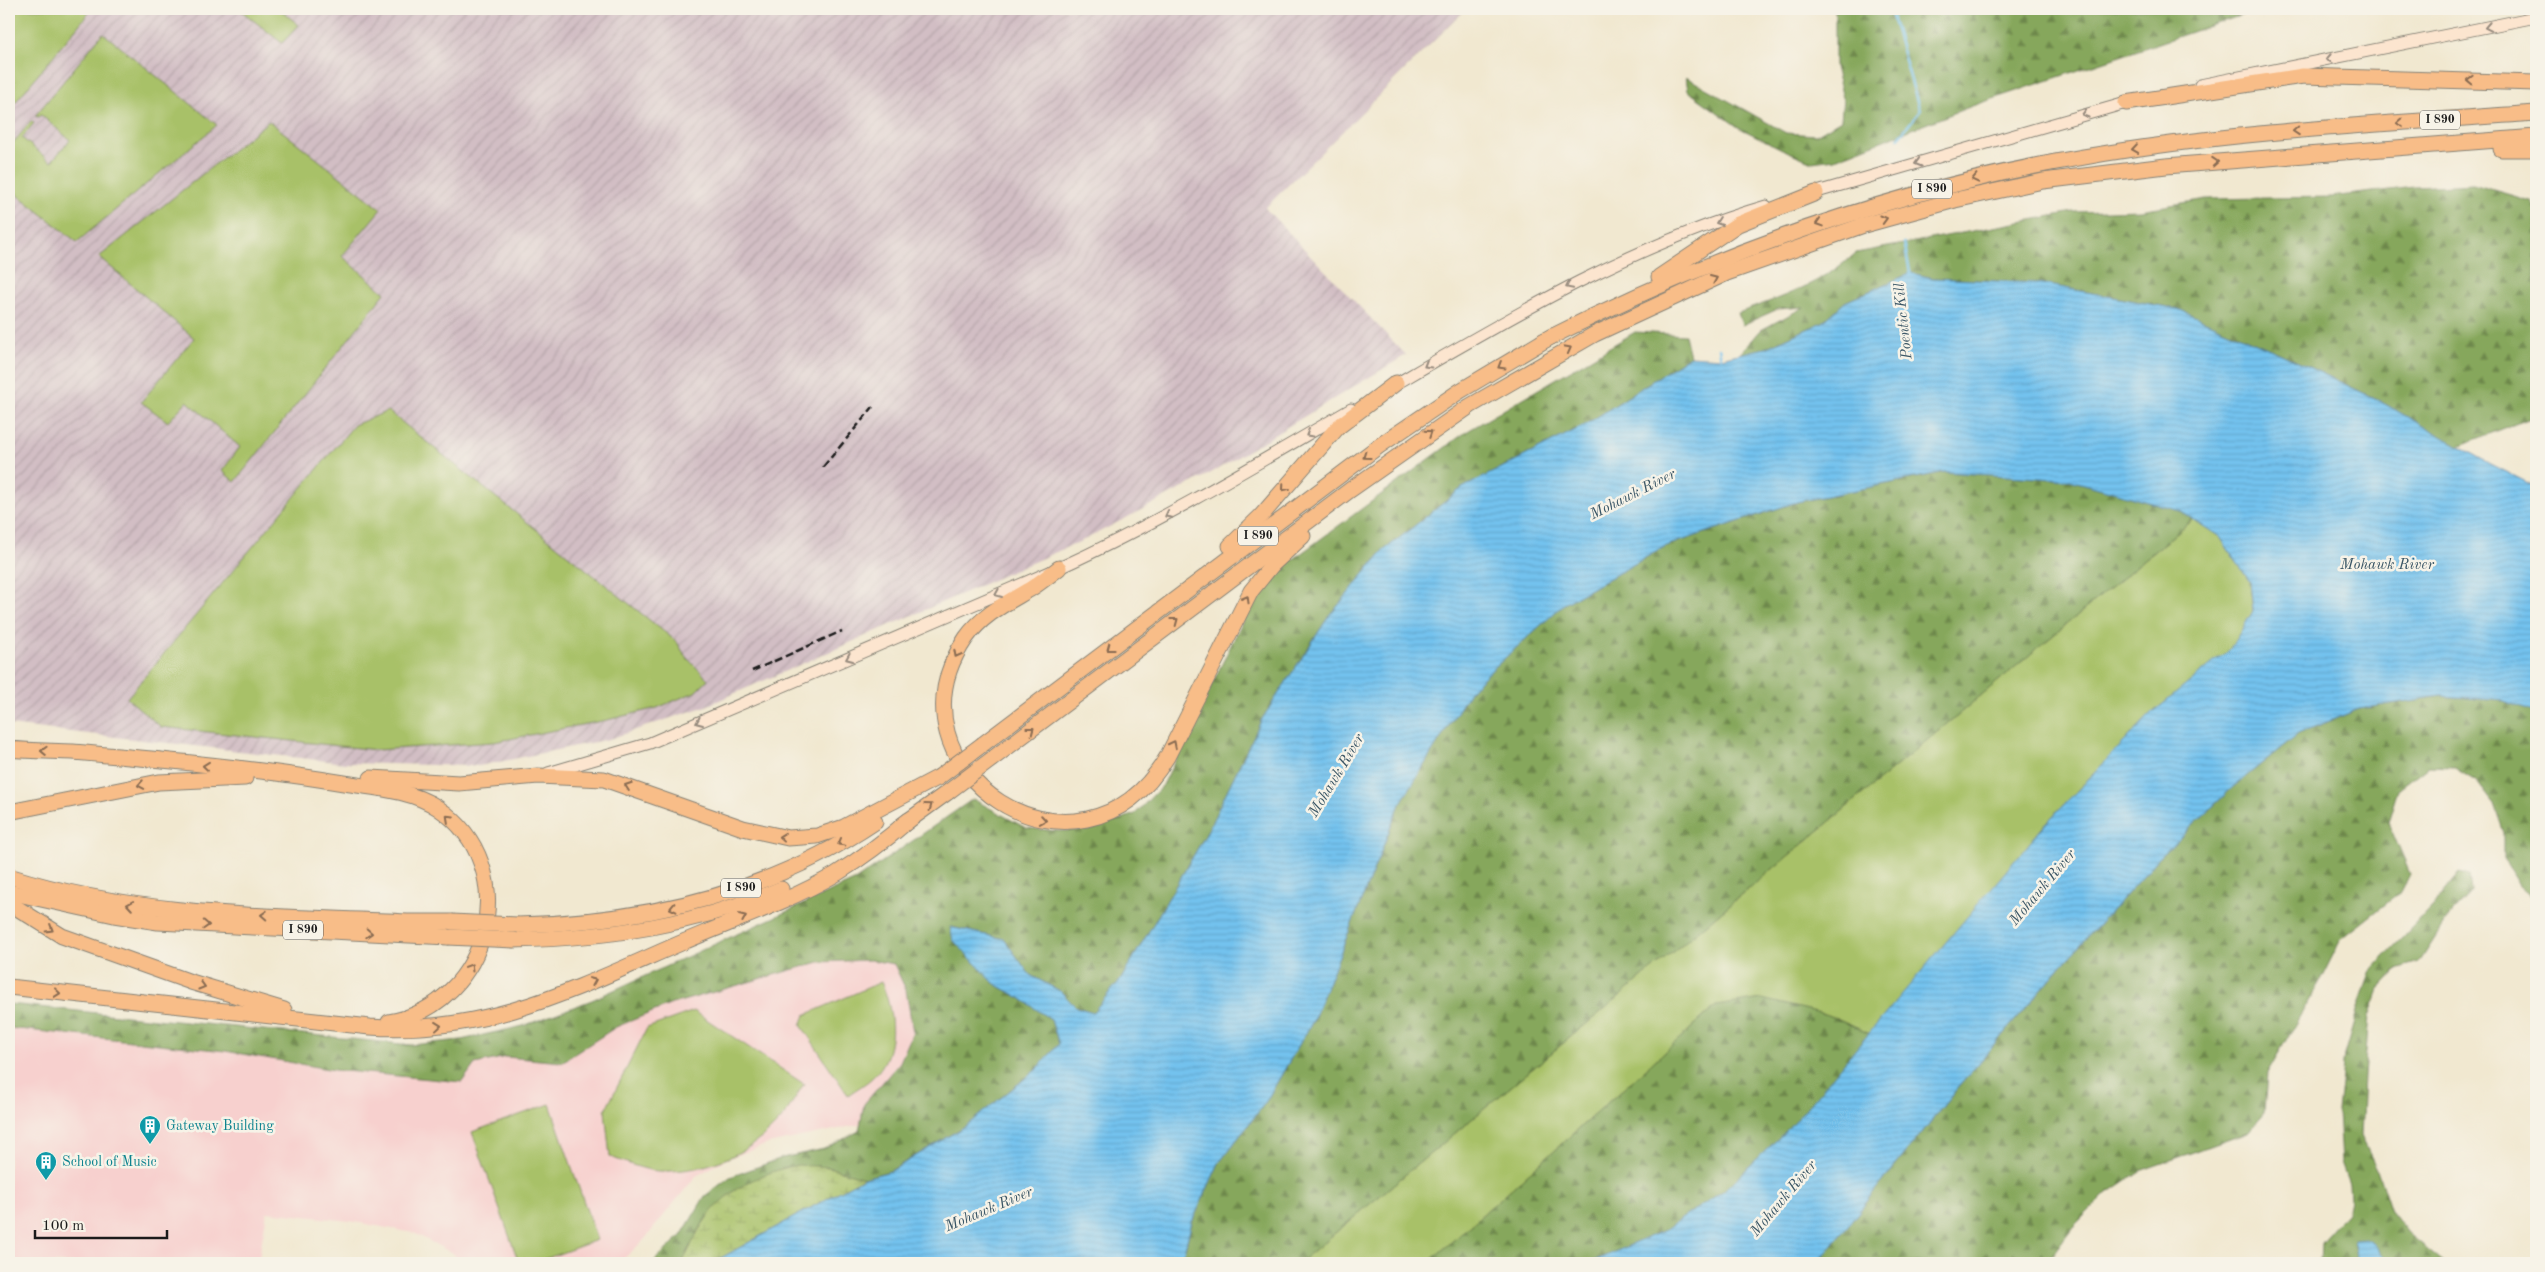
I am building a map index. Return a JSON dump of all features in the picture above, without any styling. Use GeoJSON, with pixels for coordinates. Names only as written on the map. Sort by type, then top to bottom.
{"type":"FeatureCollection","features":[{"type":"Feature","properties":{"kind":"highway"},"geometry":{"type":"LineString","coordinates":[[2126,103],[2303,76],[2536,83]]}},
{"type":"Feature","properties":{"kind":"highway","name":"I 890"},"geometry":{"type":"LineString","coordinates":[[161,916],[518,924],[581,922],[641,915],[733,891],[788,869],[846,840],[939,777],[1378,446],[1460,391],[1543,341],[1667,282],[1766,241],[1860,210],[1951,184],[2082,157],[2174,143],[2260,134],[2536,113]]}},
{"type":"Feature","properties":{"kind":"highway","name":"I 890"},"geometry":{"type":"LineString","coordinates":[[9,892],[161,916],[514,940],[612,934],[644,930],[707,915],[767,895],[824,870],[880,839],[948,792],[1389,461],[1502,386],[1604,330],[1727,274],[1864,225],[1973,196],[2084,175],[2166,166],[2536,137]]}},
{"type":"Feature","properties":{"kind":"highway"},"geometry":{"type":"LineString","coordinates":[[2370,150],[2536,149]]}},
{"type":"Feature","properties":{"kind":"highway"},"geometry":{"type":"LineString","coordinates":[[1543,341],[1661,276],[1738,224],[1816,193]]}},
{"type":"Feature","properties":{"kind":"highway"},"geometry":{"type":"LineString","coordinates":[[1129,634],[1251,528],[1338,427],[1396,384]]}},
{"type":"Feature","properties":{"kind":"highway"},"geometry":{"type":"LineString","coordinates":[[1059,568],[1032,588],[999,606],[966,637],[951,664],[946,678],[944,705],[948,731],[958,758],[976,784],[987,794],[1024,815],[1070,822],[1101,815],[1139,793],[1150,782],[1167,757],[1242,605],[1261,578],[1284,553],[1389,461]]}},
{"type":"Feature","properties":{"kind":"highway"},"geometry":{"type":"LineString","coordinates":[[9,749],[84,754],[300,776],[459,783],[538,776],[604,779],[751,830],[788,838],[817,836],[844,828],[939,777]]}},
{"type":"Feature","properties":{"kind":"highway"},"geometry":{"type":"LineString","coordinates":[[9,812],[159,782],[300,776],[411,795],[440,809],[461,829],[469,842],[486,886],[487,915],[481,946],[466,975],[444,998],[417,1015],[401,1020],[370,1024],[338,1022]]}},
{"type":"Feature","properties":{"kind":"highway"},"geometry":{"type":"LineString","coordinates":[[9,987],[387,1028],[449,1025],[498,1016],[545,1002],[818,883],[860,859],[909,820]]}},
{"type":"Feature","properties":{"kind":"highway","name":"I 890"},"geometry":{"type":"LineString","coordinates":[[9,876],[93,905]]}},
{"type":"Feature","properties":{"kind":"highway"},"geometry":{"type":"LineString","coordinates":[[9,904],[62,936],[192,982],[319,1020]]}},
{"type":"Feature","properties":{"kind":"main road"},"geometry":{"type":"LineString","coordinates":[[538,776],[589,763],[650,743],[1111,544],[1188,504],[1517,313],[1603,270],[1723,220],[2126,103],[2217,81],[2536,17]]}},
{"type":"Feature","properties":{"kind":"shaded area"},"geometry":{"type":"Polygon","coordinates":[[[9,9],[1466,9],[1265,208],[1406,355],[1211,473],[1088,538],[706,706],[609,739],[479,766],[345,763],[9,725],[9,9]]]}},
{"type":"Feature","properties":{"kind":"shaded area"},"geometry":{"type":"Polygon","coordinates":[[[820,953],[897,953],[939,1057],[871,1122],[768,1144],[727,1159],[696,1176],[644,1240],[619,1263],[462,1263],[452,1253],[414,1233],[350,1221],[267,1212],[258,1263],[9,1263],[9,1028],[225,1051],[334,1070],[462,1082],[475,1064],[506,1057],[562,1061],[616,1027],[672,1004],[820,953]]]}},
{"type":"Feature","properties":{"kind":"green space"},"geometry":{"type":"Polygon","coordinates":[[[9,9],[92,9],[9,110],[9,9]]]}},
{"type":"Feature","properties":{"kind":"green space"},"geometry":{"type":"Polygon","coordinates":[[[239,9],[279,9],[299,25],[282,43],[239,9]]]}},
{"type":"Feature","properties":{"kind":"green space"},"geometry":{"type":"Polygon","coordinates":[[[1835,9],[2260,9],[1972,106],[1835,159],[1812,162],[1782,149],[1738,127],[1688,91],[1686,77],[1786,133],[1816,135],[1841,120],[1843,98],[1835,67],[1835,9]]]}},
{"type":"Feature","properties":{"kind":"green space"},"geometry":{"type":"Polygon","coordinates":[[[103,33],[217,125],[77,242],[9,188],[9,148],[31,121],[34,123],[22,138],[51,162],[70,140],[41,115],[35,116],[103,33]]]}},
{"type":"Feature","properties":{"kind":"green space"},"geometry":{"type":"Polygon","coordinates":[[[269,121],[381,209],[342,256],[385,293],[235,482],[222,471],[240,447],[187,401],[168,422],[141,402],[194,338],[99,257],[269,121]]]}},
{"type":"Feature","properties":{"kind":"green space"},"geometry":{"type":"Polygon","coordinates":[[[2473,184],[2531,201],[2536,209],[2536,416],[2458,446],[2376,399],[2279,353],[2178,309],[2038,283],[1933,278],[1911,273],[1845,302],[1823,322],[1765,348],[1739,355],[1761,330],[1804,307],[1778,309],[1742,325],[1738,313],[1800,289],[1843,264],[1856,253],[2073,212],[2141,210],[2206,199],[2331,197],[2414,187],[2473,184]]]}},
{"type":"Feature","properties":{"kind":"green space"},"geometry":{"type":"Polygon","coordinates":[[[1635,332],[1685,335],[1690,356],[1585,425],[1462,488],[1383,551],[1327,619],[1262,719],[1205,836],[1121,979],[1093,1012],[1076,1007],[1060,991],[1030,975],[1004,939],[951,927],[995,984],[1022,999],[1051,1020],[1059,1044],[1037,1069],[967,1125],[890,1171],[864,1178],[828,1167],[726,1197],[704,1221],[682,1263],[652,1263],[681,1236],[705,1196],[730,1177],[782,1158],[824,1149],[859,1131],[864,1104],[900,1062],[913,1032],[906,990],[894,964],[870,960],[819,962],[672,1004],[616,1027],[562,1062],[506,1057],[475,1064],[462,1082],[334,1070],[225,1051],[9,1028],[9,1004],[411,1045],[461,1040],[523,1026],[592,1000],[856,880],[973,799],[1026,828],[1059,831],[1091,830],[1135,814],[1163,785],[1251,604],[1284,566],[1466,432],[1635,332]]]}},
{"type":"Feature","properties":{"kind":"green space"},"geometry":{"type":"Polygon","coordinates":[[[388,411],[677,642],[686,657],[708,679],[695,692],[657,708],[607,720],[494,742],[377,750],[161,727],[127,698],[354,425],[388,411]]]}},
{"type":"Feature","properties":{"kind":"green space"},"geometry":{"type":"Polygon","coordinates":[[[1945,472],[2070,480],[2181,511],[2193,519],[1299,1263],[1181,1263],[1192,1222],[1219,1163],[1265,1103],[1313,1021],[1400,804],[1472,688],[1564,604],[1666,546],[1797,502],[1945,472]]]}},
{"type":"Feature","properties":{"kind":"green space"},"geometry":{"type":"Polygon","coordinates":[[[2193,519],[2220,537],[2250,582],[2253,612],[2231,649],[2152,713],[2048,821],[1870,1034],[1825,1014],[1716,1006],[1428,1263],[1299,1263],[2193,519]]]}},
{"type":"Feature","properties":{"kind":"green space"},"geometry":{"type":"Polygon","coordinates":[[[2441,696],[2506,701],[2536,713],[2536,900],[2519,885],[2504,860],[2504,833],[2494,804],[2477,782],[2453,767],[2428,766],[2398,789],[2388,822],[2410,874],[2401,892],[2341,939],[2319,983],[2267,1073],[2264,1113],[2247,1133],[2140,1171],[2105,1195],[2072,1228],[2046,1263],[1818,1263],[1956,1090],[2062,965],[2159,858],[2233,787],[2298,734],[2359,709],[2441,696]]]}},
{"type":"Feature","properties":{"kind":"green space"},"geometry":{"type":"Polygon","coordinates":[[[2459,873],[2469,876],[2471,892],[2451,913],[2419,963],[2396,970],[2380,987],[2369,1016],[2361,1136],[2377,1169],[2391,1211],[2409,1234],[2445,1263],[2391,1263],[2375,1246],[2365,1241],[2353,1240],[2356,1256],[2361,1263],[2320,1263],[2321,1242],[2347,1213],[2350,1199],[2349,1184],[2341,1162],[2338,1112],[2344,1055],[2359,1004],[2371,971],[2433,905],[2459,873]]]}},
{"type":"Feature","properties":{"kind":"green space"},"geometry":{"type":"Polygon","coordinates":[[[881,982],[889,1005],[891,1018],[892,1031],[887,1056],[873,1077],[848,1095],[801,1025],[805,1015],[881,982]]]}},
{"type":"Feature","properties":{"kind":"green space"},"geometry":{"type":"Polygon","coordinates":[[[1762,999],[1825,1014],[1870,1034],[1790,1127],[1726,1189],[1663,1231],[1589,1263],[1428,1263],[1716,1006],[1762,999]]]}},
{"type":"Feature","properties":{"kind":"green space"},"geometry":{"type":"Polygon","coordinates":[[[694,1011],[804,1084],[776,1125],[751,1146],[722,1160],[690,1169],[658,1171],[610,1157],[605,1111],[647,1028],[694,1011]]]}},
{"type":"Feature","properties":{"kind":"green space"},"geometry":{"type":"Polygon","coordinates":[[[550,1104],[597,1240],[534,1263],[519,1263],[472,1132],[550,1104]]]}},
{"type":"Feature","properties":{"kind":"green space"},"geometry":{"type":"Polygon","coordinates":[[[798,1165],[828,1167],[864,1178],[712,1263],[682,1263],[701,1227],[722,1201],[745,1184],[771,1172],[798,1165]]]}},
{"type":"Feature","properties":{"kind":"water","name":"Mohawk River"},"geometry":{"type":"Polygon","coordinates":[[[1911,273],[1933,278],[2038,283],[2178,309],[2279,353],[2376,399],[2491,464],[2536,487],[2536,713],[2505,701],[2441,696],[2359,709],[2298,734],[2233,787],[2159,858],[2062,965],[1956,1090],[1818,1263],[1589,1263],[1663,1231],[1726,1189],[1790,1127],[2048,821],[2152,713],[2230,649],[2253,611],[2250,582],[2220,537],[2180,511],[2070,480],[1945,472],[1797,502],[1666,546],[1564,604],[1472,688],[1400,804],[1313,1021],[1265,1103],[1219,1163],[1192,1222],[1181,1263],[712,1263],[864,1178],[891,1171],[967,1125],[1037,1069],[1059,1044],[1051,1020],[1022,999],[995,984],[953,940],[950,927],[1004,939],[1030,975],[1060,991],[1076,1007],[1093,1012],[1121,979],[1205,836],[1262,719],[1327,619],[1383,551],[1462,488],[1585,425],[1690,356],[1721,358],[1765,348],[1823,322],[1845,302],[1911,273]]]}},
{"type":"Feature","properties":{"kind":"water"},"geometry":{"type":"Polygon","coordinates":[[[2365,1239],[2374,1244],[2391,1263],[2361,1263],[2356,1256],[2353,1240],[2365,1239]]]}},
{"type":"Feature","properties":{"kind":"waterway","name":"Poentic Kill"},"geometry":{"type":"LineString","coordinates":[[1890,9],[1920,111],[1898,138]]}},
{"type":"Feature","properties":{"kind":"waterway","name":"Poentic Kill"},"geometry":{"type":"LineString","coordinates":[[1904,243],[1911,276]]}},
{"type":"Feature","properties":{"kind":"waterway"},"geometry":{"type":"LineString","coordinates":[[1719,348],[1721,358]]}},
{"type":"Feature","properties":{"kind":"railway"},"geometry":{"type":"LineString","coordinates":[[823,467],[873,407]]}},
{"type":"Feature","properties":{"kind":"railway"},"geometry":{"type":"LineString","coordinates":[[752,671],[842,631]]}},
{"type":"Feature","properties":{"kind":"place","name":"Gateway Building"},"geometry":{"type":"Point","coordinates":[150,1145]}},
{"type":"Feature","properties":{"kind":"place","name":"School of Music"},"geometry":{"type":"Point","coordinates":[46,1181]}}]}
